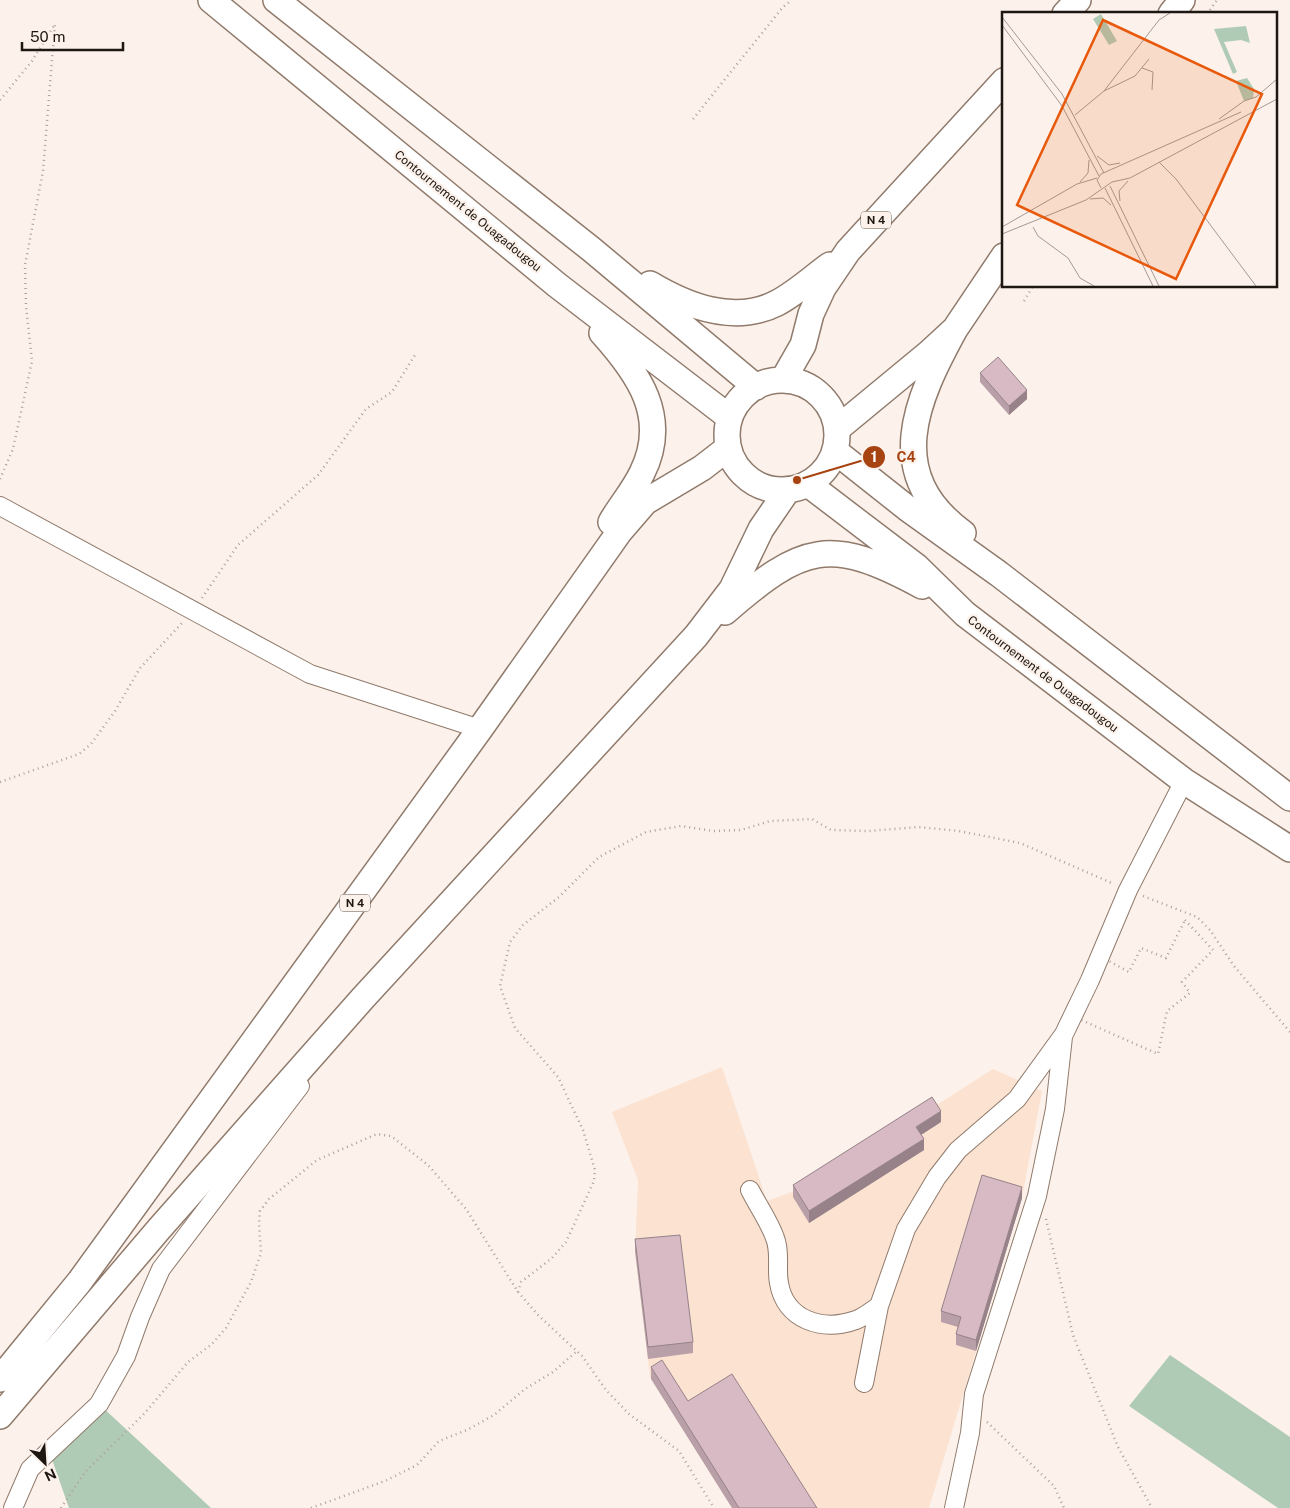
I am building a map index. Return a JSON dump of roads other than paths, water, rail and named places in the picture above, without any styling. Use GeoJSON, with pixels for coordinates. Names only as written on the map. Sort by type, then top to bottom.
{"type":"FeatureCollection","features":[{"type":"Feature","properties":{"kind":"highway","name":"Contournement de Ouagadougou"},"geometry":{"type":"LineString","coordinates":[[211,0],[558,285],[730,417]]}},
{"type":"Feature","properties":{"kind":"highway"},"geometry":{"type":"LineString","coordinates":[[276,0],[591,248],[756,387]]}},
{"type":"Feature","properties":{"kind":"highway"},"geometry":{"type":"LineString","coordinates":[[1067,12],[1078,0]]}},
{"type":"Feature","properties":{"kind":"highway"},"geometry":{"type":"LineString","coordinates":[[1173,12],[1182,0]]}},
{"type":"Feature","properties":{"kind":"highway","name":"N 4"},"geometry":{"type":"LineString","coordinates":[[783,380],[803,345],[811,314],[822,288],[848,251],[1002,83]]}},
{"type":"Feature","properties":{"kind":"highway"},"geometry":{"type":"LineString","coordinates":[[591,248],[673,298],[708,311],[740,313],[775,304],[800,289],[848,251]]}},
{"type":"Feature","properties":{"kind":"highway"},"geometry":{"type":"LineString","coordinates":[[999,574],[976,544],[944,517],[924,490],[914,461],[912,434],[929,375],[955,329],[1002,259]]}},
{"type":"Feature","properties":{"kind":"highway"},"geometry":{"type":"LineString","coordinates":[[558,285],[628,362],[643,388],[652,416],[651,446],[642,472],[600,540],[578,587]]}},
{"type":"Feature","properties":{"kind":"highway"},"geometry":{"type":"LineString","coordinates":[[836,440],[955,329]]}},
{"type":"Feature","properties":{"kind":"highway"},"geometry":{"type":"LineString","coordinates":[[0,1416],[159,1229],[363,998],[696,636],[732,589],[761,529],[798,488],[825,470],[836,440],[834,415],[827,402],[817,392],[804,384],[783,380],[762,384],[738,400],[727,427],[728,448],[736,468],[758,486],[772,490],[798,488]]}},
{"type":"Feature","properties":{"kind":"highway"},"geometry":{"type":"LineString","coordinates":[[836,440],[956,545],[999,574],[1290,798]]}},
{"type":"Feature","properties":{"kind":"highway","name":"N 4"},"geometry":{"type":"LineString","coordinates":[[0,1379],[80,1281],[480,729],[578,587],[620,531],[645,502],[702,468],[728,448]]}},
{"type":"Feature","properties":{"kind":"highway","name":"Contournement de Ouagadougou"},"geometry":{"type":"LineString","coordinates":[[798,488],[917,567],[965,614],[1184,781],[1290,849]]}},
{"type":"Feature","properties":{"kind":"highway"},"geometry":{"type":"LineString","coordinates":[[696,636],[777,570],[802,557],[830,554],[860,557],[885,566],[927,589],[965,614]]}},
{"type":"Feature","properties":{"kind":"street"},"geometry":{"type":"LineString","coordinates":[[0,506],[310,674],[480,729]]}},
{"type":"Feature","properties":{"kind":"street"},"geometry":{"type":"LineString","coordinates":[[864,1383],[878,1306],[906,1229],[937,1177],[958,1150],[1017,1099],[1064,1034],[1090,980],[1128,890],[1184,781]]}},
{"type":"Feature","properties":{"kind":"street"},"geometry":{"type":"LineString","coordinates":[[954,1508],[970,1433],[973,1398],[1037,1196],[1055,1109],[1064,1034]]}},
{"type":"Feature","properties":{"kind":"street"},"geometry":{"type":"LineString","coordinates":[[13,1508],[30,1469],[99,1404],[126,1356],[140,1317],[161,1269],[300,1086]]}},
{"type":"Feature","properties":{"kind":"street"},"geometry":{"type":"LineString","coordinates":[[750,1190],[775,1237],[779,1251],[778,1282],[784,1300],[793,1313],[814,1324],[838,1325],[857,1320],[878,1306]]}},
{"type":"Feature","properties":{"kind":"place","name":"C4"},"geometry":{"type":"Point","coordinates":[797,480]}}]}
